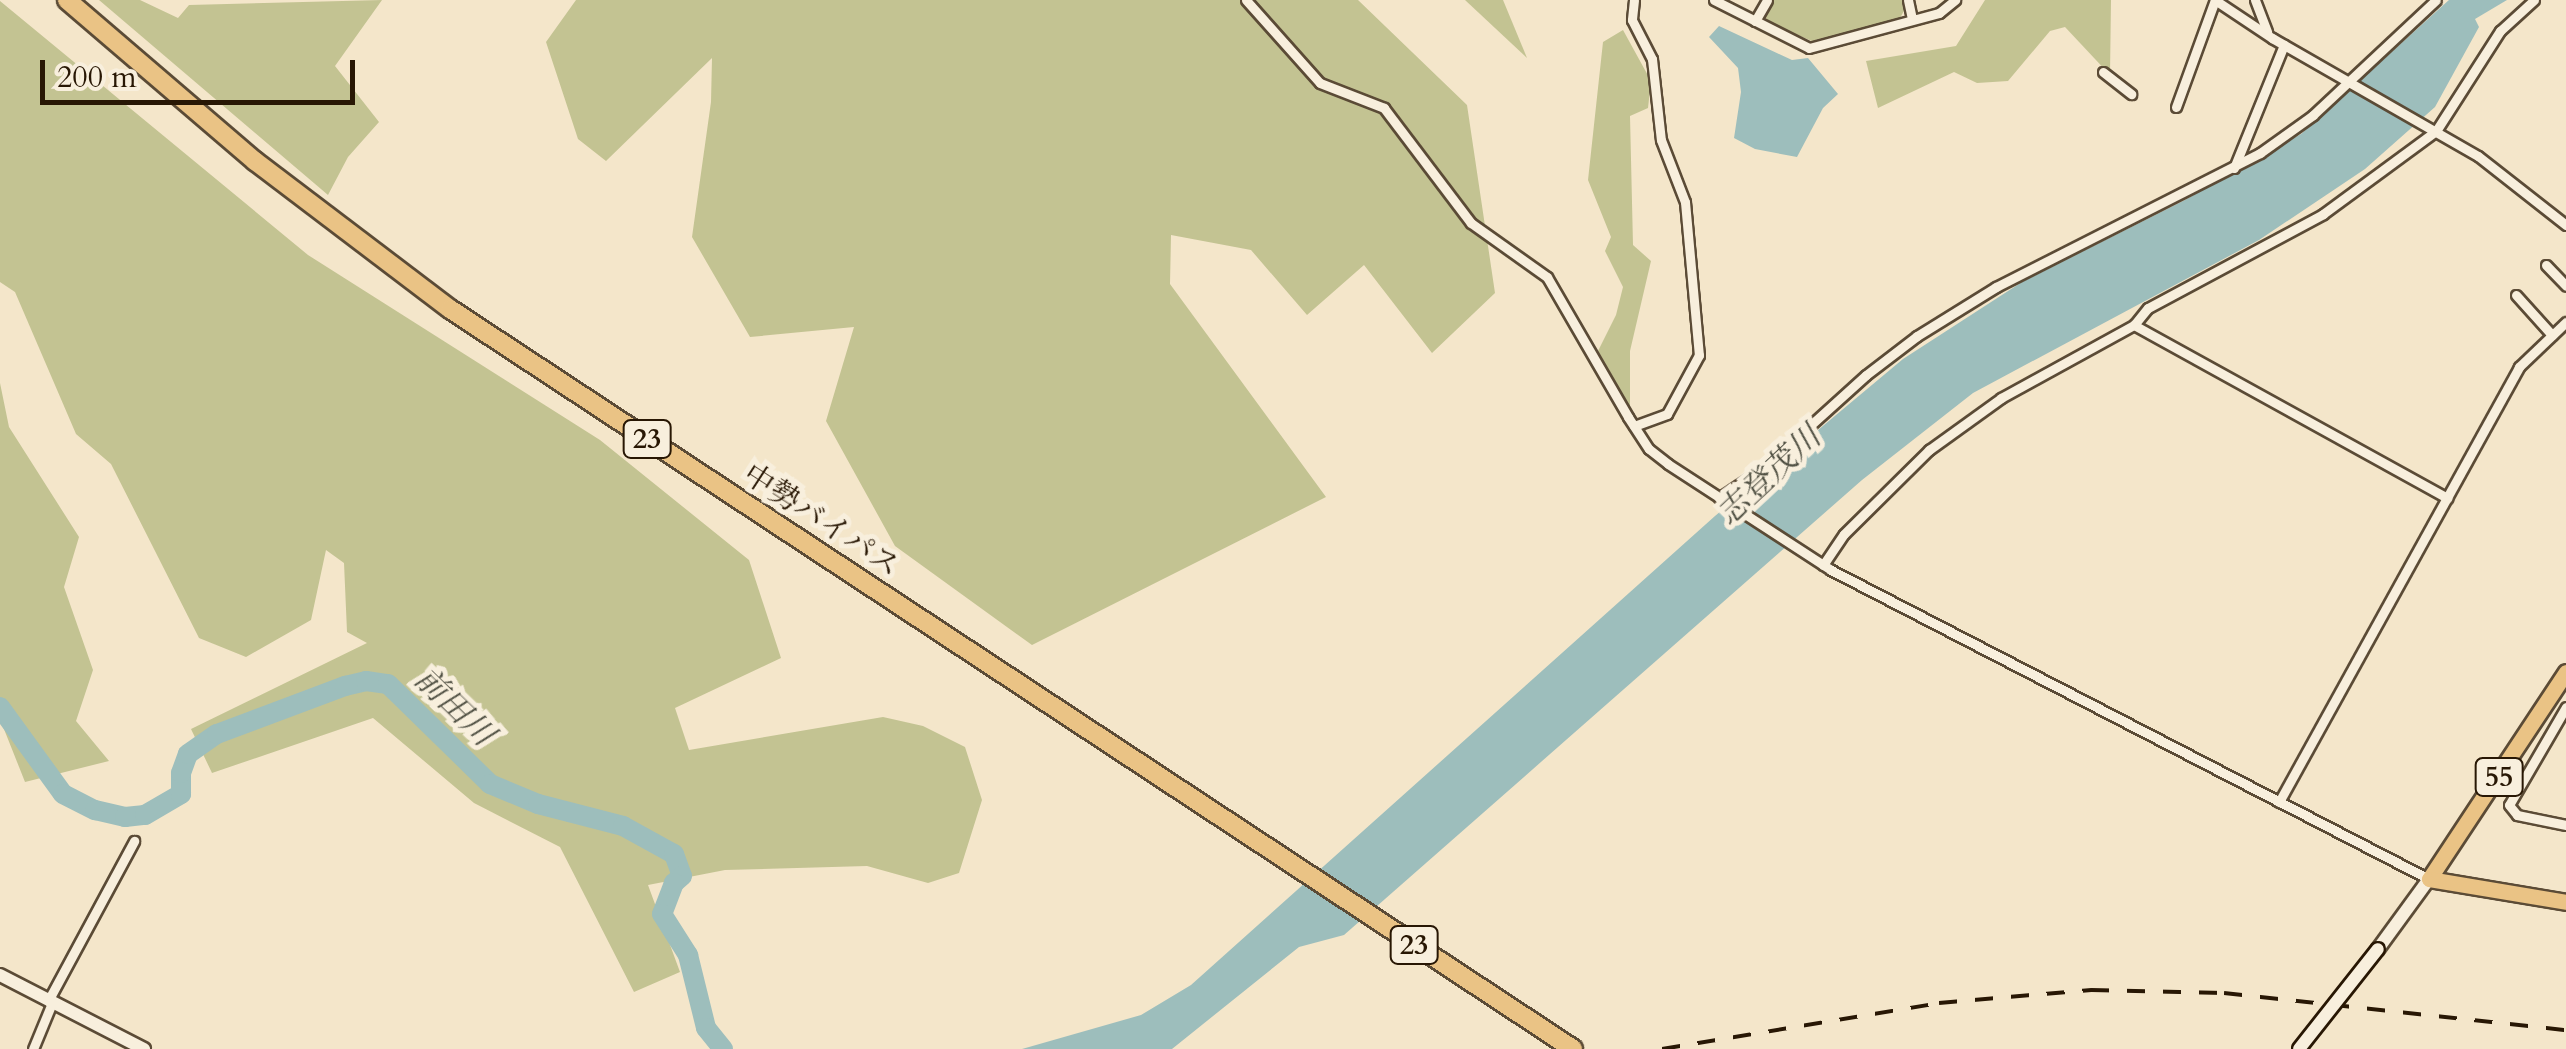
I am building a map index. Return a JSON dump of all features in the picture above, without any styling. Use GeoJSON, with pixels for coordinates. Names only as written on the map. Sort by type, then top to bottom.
{"type":"FeatureCollection","features":[{"type":"Feature","properties":{"kind":"highway","name":"中勢バイパス"},"geometry":{"type":"LineString","coordinates":[[67,0],[255,161],[450,308],[1573,1049]]}},
{"type":"Feature","properties":{"kind":"main road","name":"55"},"geometry":{"type":"LineString","coordinates":[[2430,879],[2566,672]]}},
{"type":"Feature","properties":{"kind":"main road"},"geometry":{"type":"LineString","coordinates":[[2299,1049],[2430,879],[2566,902]]}},
{"type":"Feature","properties":{"kind":"main road"},"geometry":{"type":"LineString","coordinates":[[0,976],[144,1049]]}},
{"type":"Feature","properties":{"kind":"street"},"geometry":{"type":"LineString","coordinates":[[1246,0],[1320,83],[1384,108],[1471,223],[1547,277],[1649,449],[1823,566],[2430,879]]}},
{"type":"Feature","properties":{"kind":"street"},"geometry":{"type":"LineString","coordinates":[[1634,0],[1632,20],[1652,59],[1662,140],[1684,202],[1700,355],[1667,414],[1634,426]]}},
{"type":"Feature","properties":{"kind":"street"},"geometry":{"type":"LineString","coordinates":[[1714,0],[1809,48],[1939,14],[1956,0]]}},
{"type":"Feature","properties":{"kind":"street"},"geometry":{"type":"LineString","coordinates":[[1755,20],[1768,0]]}},
{"type":"Feature","properties":{"kind":"street"},"geometry":{"type":"LineString","coordinates":[[1908,0],[1912,20]]}},
{"type":"Feature","properties":{"kind":"street"},"geometry":{"type":"LineString","coordinates":[[2176,107],[2215,0],[2272,38],[2434,130],[2532,194],[2566,225]]}},
{"type":"Feature","properties":{"kind":"street"},"geometry":{"type":"LineString","coordinates":[[2256,0],[2259,19],[2272,38]]}},
{"type":"Feature","properties":{"kind":"street"},"geometry":{"type":"LineString","coordinates":[[1722,500],[1854,385],[1917,336],[1996,287],[2234,168],[2313,115],[2436,0]]}},
{"type":"Feature","properties":{"kind":"street"},"geometry":{"type":"LineString","coordinates":[[1823,566],[1844,534],[1929,450],[2001,398],[2134,326],[2148,308],[2323,214],[2434,130],[2500,31],[2534,0]]}},
{"type":"Feature","properties":{"kind":"street"},"geometry":{"type":"LineString","coordinates":[[2234,168],[2284,45]]}},
{"type":"Feature","properties":{"kind":"street"},"geometry":{"type":"LineString","coordinates":[[2104,72],[2132,94]]}},
{"type":"Feature","properties":{"kind":"street"},"geometry":{"type":"LineString","coordinates":[[2546,265],[2566,286]]}},
{"type":"Feature","properties":{"kind":"street"},"geometry":{"type":"LineString","coordinates":[[2516,295],[2552,335]]}},
{"type":"Feature","properties":{"kind":"street"},"geometry":{"type":"LineString","coordinates":[[2279,802],[2518,368],[2566,322]]}},
{"type":"Feature","properties":{"kind":"street"},"geometry":{"type":"LineString","coordinates":[[2134,326],[2448,498]]}},
{"type":"Feature","properties":{"kind":"street"},"geometry":{"type":"LineString","coordinates":[[2566,707],[2509,804],[2524,818],[2566,825]]}},
{"type":"Feature","properties":{"kind":"street"},"geometry":{"type":"LineString","coordinates":[[33,1049],[50,1002],[134,841]]}},
{"type":"Feature","properties":{"kind":"green space"},"geometry":{"type":"Polygon","coordinates":[[[99,0],[140,0],[178,18],[189,5],[382,0],[335,66],[379,122],[348,157],[328,195],[99,0]]]}},
{"type":"Feature","properties":{"kind":"green space"},"geometry":{"type":"Polygon","coordinates":[[[576,0],[1358,0],[1467,105],[1495,293],[1432,353],[1364,265],[1307,315],[1251,250],[1171,235],[1170,284],[1326,497],[1032,645],[895,546],[826,421],[854,327],[750,337],[692,237],[711,102],[712,58],[606,161],[578,139],[546,42],[576,0]]]}},
{"type":"Feature","properties":{"kind":"green space"},"geometry":{"type":"Polygon","coordinates":[[[1465,0],[1503,0],[1527,58],[1465,0]]]}},
{"type":"Feature","properties":{"kind":"green space"},"geometry":{"type":"Polygon","coordinates":[[[1773,0],[1903,0],[1905,9],[1900,18],[1812,41],[1767,22],[1765,13],[1773,0]]]}},
{"type":"Feature","properties":{"kind":"green space"},"geometry":{"type":"Polygon","coordinates":[[[1985,0],[2111,0],[2110,75],[2065,27],[2050,31],[2008,81],[1977,83],[1954,72],[1878,108],[1866,61],[1956,46],[1985,0]]]}},
{"type":"Feature","properties":{"kind":"green space"},"geometry":{"type":"Polygon","coordinates":[[[0,1],[308,255],[600,440],[749,560],[781,658],[675,708],[689,750],[883,717],[923,726],[965,747],[982,800],[959,873],[928,883],[867,866],[725,870],[648,885],[680,972],[634,992],[560,847],[474,803],[373,718],[212,773],[191,729],[367,643],[347,632],[344,563],[326,550],[311,620],[246,657],[199,638],[111,464],[76,434],[15,292],[0,282],[0,1]]]}},
{"type":"Feature","properties":{"kind":"green space"},"geometry":{"type":"Polygon","coordinates":[[[1623,30],[1651,81],[1648,108],[1630,116],[1633,245],[1651,261],[1630,351],[1630,407],[1598,351],[1616,315],[1623,287],[1605,251],[1611,237],[1588,180],[1603,42],[1623,30]]]}},
{"type":"Feature","properties":{"kind":"green space"},"geometry":{"type":"Polygon","coordinates":[[[0,383],[9,427],[79,537],[64,587],[93,670],[76,721],[109,761],[25,782],[0,719],[0,383]]]}},
{"type":"Feature","properties":{"kind":"water","name":"志登茂川"},"geometry":{"type":"Polygon","coordinates":[[[2449,0],[2507,0],[2475,19],[2479,27],[2435,107],[2365,169],[2259,240],[1973,393],[1862,480],[1344,935],[1299,947],[1172,1049],[1022,1049],[1141,1015],[1191,985],[1715,516],[1903,359],[2022,282],[2185,200],[2301,134],[2449,0]]]}},
{"type":"Feature","properties":{"kind":"water"},"geometry":{"type":"Polygon","coordinates":[[[1719,26],[1792,60],[1808,58],[1838,94],[1823,108],[1797,157],[1755,149],[1734,138],[1741,92],[1738,68],[1709,37],[1719,26]]]}},
{"type":"Feature","properties":{"kind":"waterway","name":"前田川"},"geometry":{"type":"LineString","coordinates":[[0,707],[63,794],[95,810],[125,817],[145,815],[181,794],[181,773],[188,754],[217,734],[345,686],[366,681],[388,684],[490,784],[538,804],[623,826],[674,854],[682,876],[674,883],[662,914],[688,955],[706,1028],[723,1049]]}},
{"type":"Feature","properties":{"kind":"railway"},"geometry":{"type":"LineString","coordinates":[[1662,1049],[1939,1003],[2091,990],[2224,993],[2566,1030]]}}]}
